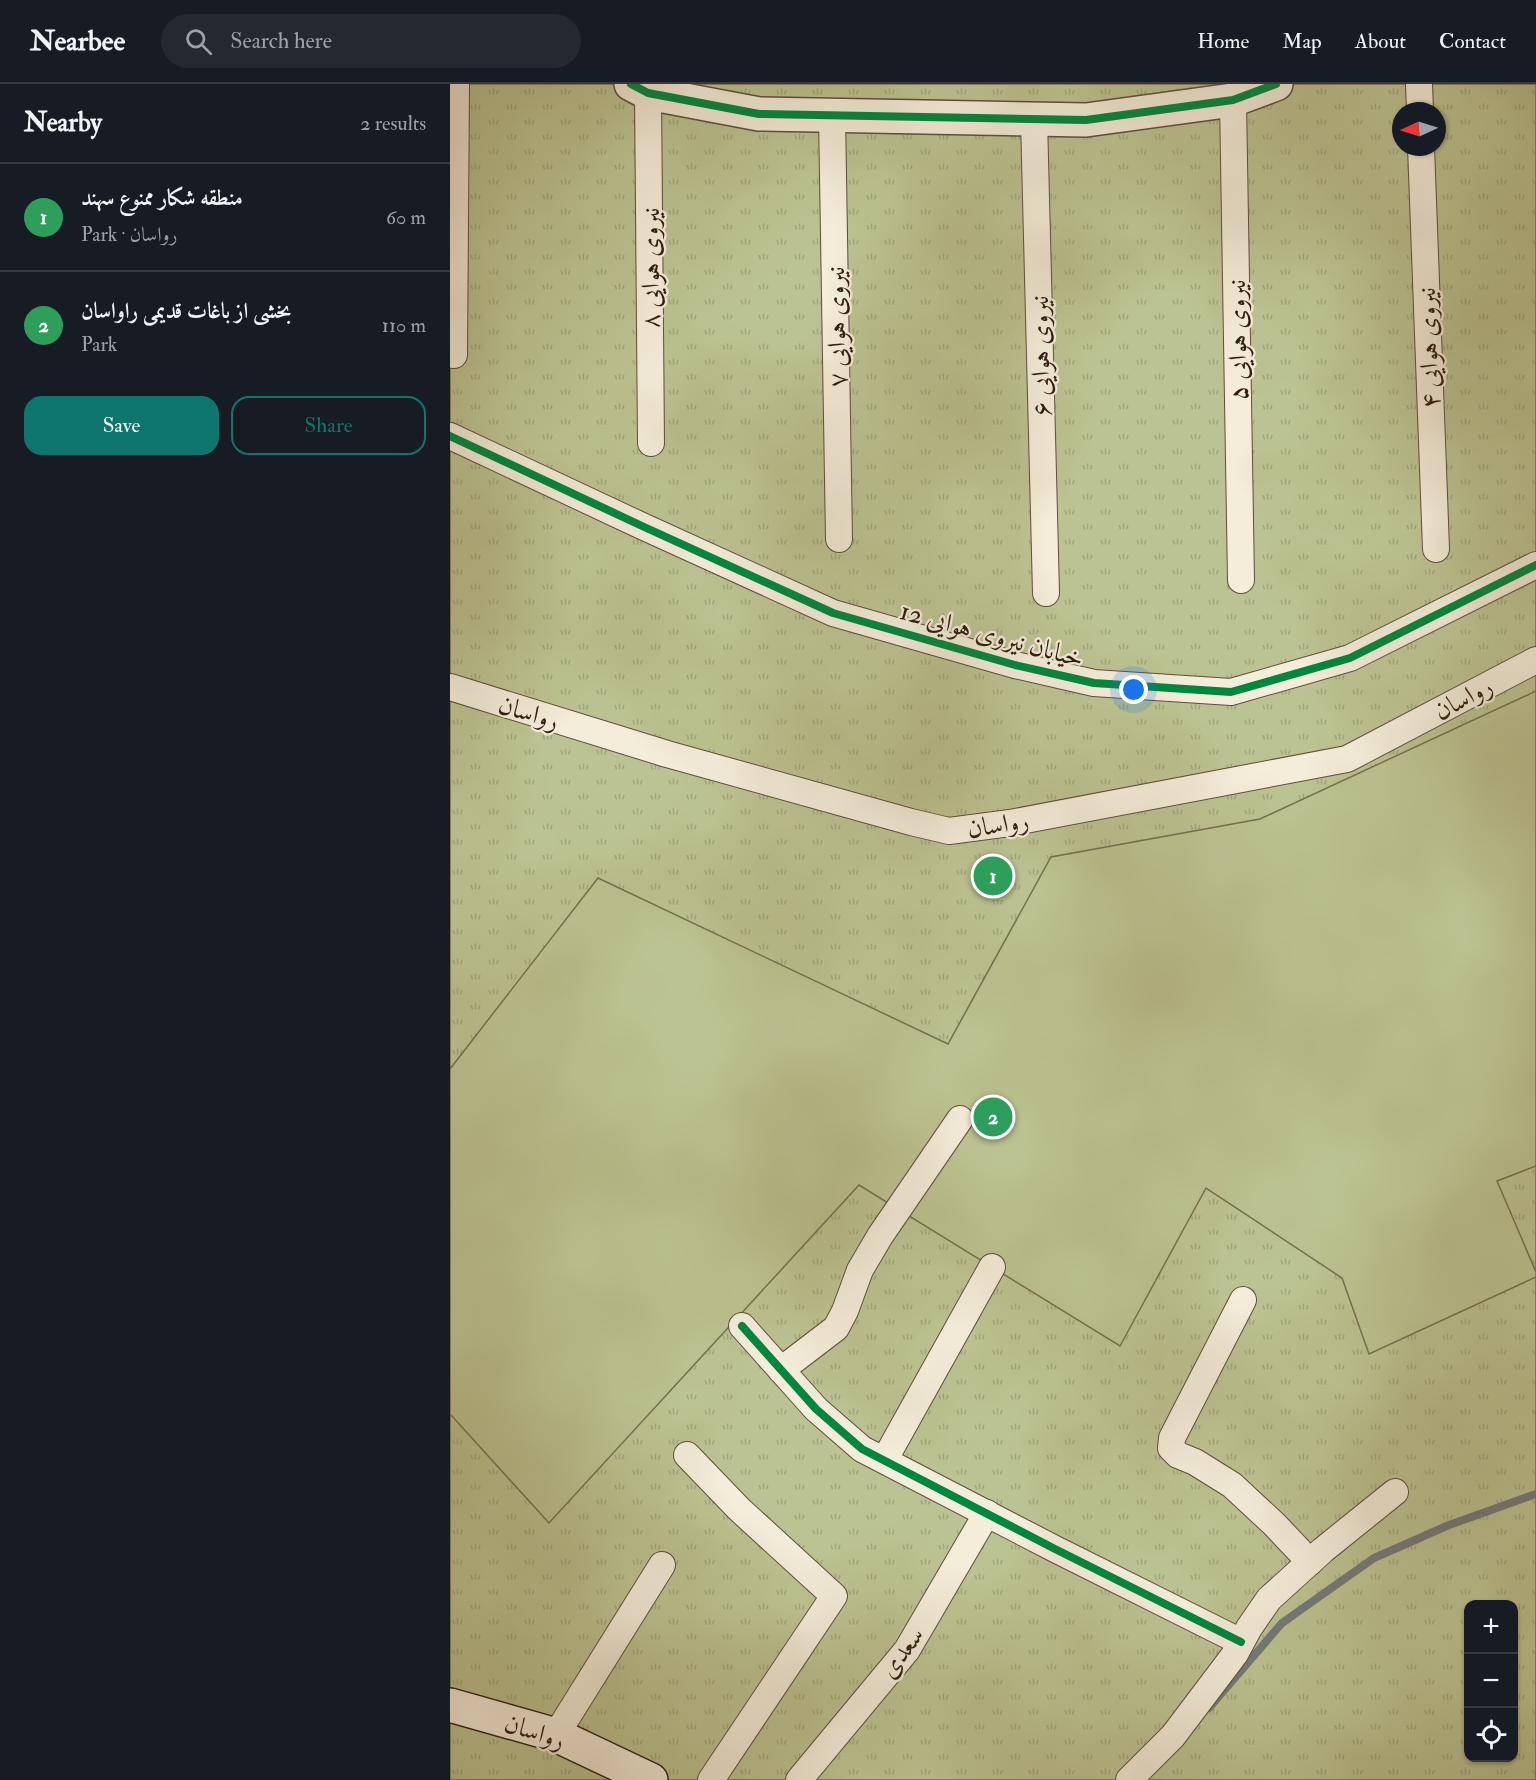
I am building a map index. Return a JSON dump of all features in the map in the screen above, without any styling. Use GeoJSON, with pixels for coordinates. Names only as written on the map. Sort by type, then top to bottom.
{"type":"FeatureCollection","features":[{"type":"Feature","properties":{"kind":"street"},"geometry":{"type":"LineString","coordinates":[[454,355],[456,84]]}},
{"type":"Feature","properties":{"kind":"street"},"geometry":{"type":"LineString","coordinates":[[640,89],[759,114],[1086,120],[1233,100],[1276,84]]}},
{"type":"Feature","properties":{"kind":"street"},"geometry":{"type":"LineString","coordinates":[[1419,84],[1420,102]]}},
{"type":"Feature","properties":{"kind":"street","name":"نیروی هوایی ۸"},"geometry":{"type":"LineString","coordinates":[[640,89],[651,443]]}},
{"type":"Feature","properties":{"kind":"street","name":"نیروی هوایی ۵"},"geometry":{"type":"LineString","coordinates":[[1233,100],[1241,580]]}},
{"type":"Feature","properties":{"kind":"street","name":"نیروی هوایی ۷"},"geometry":{"type":"LineString","coordinates":[[832,115],[839,539]]}},
{"type":"Feature","properties":{"kind":"street","name":"نیروی هوایی ۶"},"geometry":{"type":"LineString","coordinates":[[1034,119],[1046,593]]}},
{"type":"Feature","properties":{"kind":"street","name":"نیروی هوایی ۴"},"geometry":{"type":"LineString","coordinates":[[1421,156],[1436,549]]}},
{"type":"Feature","properties":{"kind":"street","name":"خیابان نیروی هوایی 12"},"geometry":{"type":"LineString","coordinates":[[450,436],[833,613],[1015,665],[1094,683],[1231,692],[1350,658],[1536,564]]}},
{"type":"Feature","properties":{"kind":"street","name":"رواسان"},"geometry":{"type":"LineString","coordinates":[[450,687],[667,754],[949,831],[1010,823],[1347,759],[1536,660]]}},
{"type":"Feature","properties":{"kind":"street"},"geometry":{"type":"LineString","coordinates":[[781,1370],[836,1328],[845,1311],[860,1270],[880,1236],[960,1119]]}},
{"type":"Feature","properties":{"kind":"street"},"geometry":{"type":"LineString","coordinates":[[885,1459],[992,1267]]}},
{"type":"Feature","properties":{"kind":"street"},"geometry":{"type":"LineString","coordinates":[[1243,1300],[1172,1438],[1171,1448],[1178,1455],[1195,1462],[1232,1485],[1310,1562]]}},
{"type":"Feature","properties":{"kind":"street"},"geometry":{"type":"LineString","coordinates":[[742,1326],[816,1409],[862,1449],[1241,1642]]}},
{"type":"Feature","properties":{"kind":"street"},"geometry":{"type":"LineString","coordinates":[[687,1455],[739,1509],[834,1596],[711,1780]]}},
{"type":"Feature","properties":{"kind":"street"},"geometry":{"type":"LineString","coordinates":[[1129,1780],[1173,1736],[1235,1654],[1269,1599],[1395,1492]]}},
{"type":"Feature","properties":{"kind":"street","name":"سعدی"},"geometry":{"type":"LineString","coordinates":[[799,1780],[907,1650],[987,1512]]}},
{"type":"Feature","properties":{"kind":"street"},"geometry":{"type":"LineString","coordinates":[[556,1735],[662,1565]]}},
{"type":"Feature","properties":{"kind":"street","name":"رواسان"},"geometry":{"type":"LineString","coordinates":[[450,1705],[556,1735],[651,1780]]}},
{"type":"Feature","properties":{"kind":"green space"},"geometry":{"type":"Polygon","coordinates":[[[450,84],[1536,84],[1536,1780],[450,1780],[450,84]]]}},
{"type":"Feature","properties":{"kind":"green space"},"geometry":{"type":"Polygon","coordinates":[[[1536,691],[1536,1166],[1497,1181],[1536,1272],[1536,1277],[1369,1354],[1342,1278],[1206,1188],[1120,1346],[859,1185],[549,1523],[450,1414],[450,1069],[598,878],[948,1044],[1051,857],[1260,819],[1536,691]]]}},
{"type":"Feature","properties":{"kind":"waterway"},"geometry":{"type":"LineString","coordinates":[[1209,1708],[1282,1623],[1374,1558],[1449,1525],[1536,1494]]}},
{"type":"Feature","properties":{"kind":"cycle path"},"geometry":{"type":"LineString","coordinates":[[631,84],[648,93],[759,114],[1086,120],[1233,100],[1276,84]]}},
{"type":"Feature","properties":{"kind":"cycle path"},"geometry":{"type":"LineString","coordinates":[[450,436],[833,613],[1015,665],[1094,683],[1231,692],[1350,658],[1536,565]]}},
{"type":"Feature","properties":{"kind":"cycle path"},"geometry":{"type":"LineString","coordinates":[[742,1326],[816,1409],[862,1449],[1241,1642]]}},
{"type":"Feature","properties":{"kind":"place","name":"منطقه شکار ممنوع سهند"},"geometry":{"type":"Point","coordinates":[993,876]}},
{"type":"Feature","properties":{"kind":"place","name":"بخشی از باغات قدیمی راواسان"},"geometry":{"type":"Point","coordinates":[993,1117]}}]}
